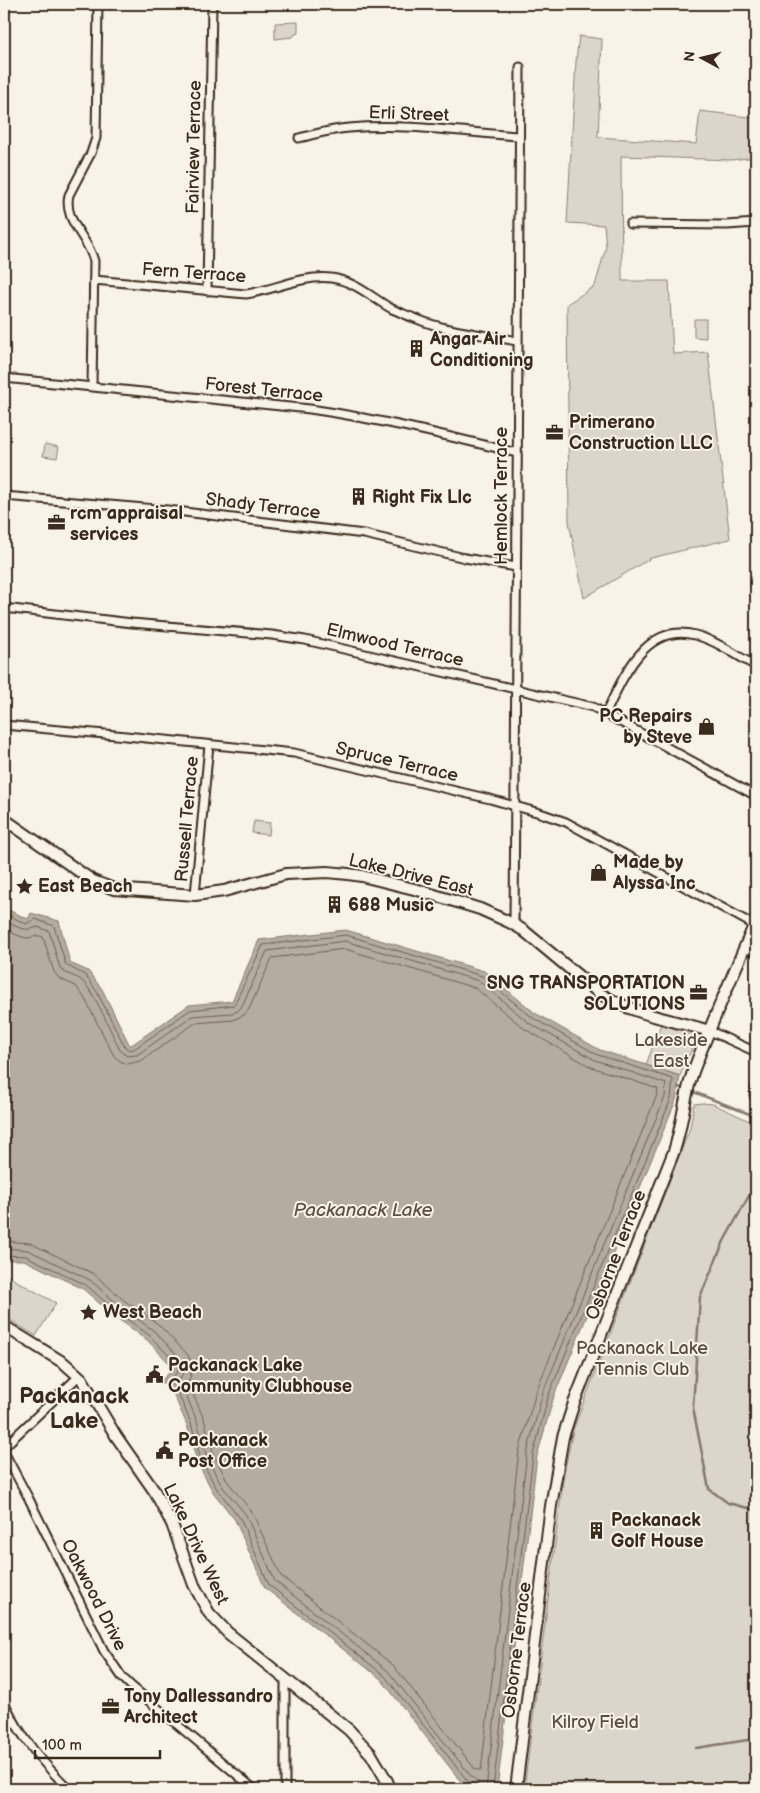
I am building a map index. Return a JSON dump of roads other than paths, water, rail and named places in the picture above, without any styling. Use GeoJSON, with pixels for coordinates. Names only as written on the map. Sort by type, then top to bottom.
{"type":"FeatureCollection","features":[{"type":"Feature","properties":{"kind":"street"},"geometry":{"type":"LineString","coordinates":[[92,386],[94,261],[92,252],[71,219],[67,203],[92,152],[96,138],[98,4]]}},
{"type":"Feature","properties":{"kind":"street","name":"Fairview Terrace"},"geometry":{"type":"LineString","coordinates":[[207,291],[212,4]]}},
{"type":"Feature","properties":{"kind":"street","name":"Hemlock Terrace"},"geometry":{"type":"LineString","coordinates":[[514,925],[518,136],[520,67]]}},
{"type":"Feature","properties":{"kind":"street","name":"Erli Street"},"geometry":{"type":"LineString","coordinates":[[300,138],[350,127],[422,128],[518,136]]}},
{"type":"Feature","properties":{"kind":"street"},"geometry":{"type":"LineString","coordinates":[[630,224],[727,225],[756,223]]}},
{"type":"Feature","properties":{"kind":"street","name":"Fern Terrace"},"geometry":{"type":"LineString","coordinates":[[94,280],[246,294],[294,281],[311,278],[332,278],[350,283],[392,309],[418,320],[517,341]]}},
{"type":"Feature","properties":{"kind":"street","name":"Forest Terrace"},"geometry":{"type":"LineString","coordinates":[[4,378],[310,409],[360,416],[517,453]]}},
{"type":"Feature","properties":{"kind":"street","name":"Shady Terrace"},"geometry":{"type":"LineString","coordinates":[[4,496],[168,510],[364,534],[465,558],[516,567]]}},
{"type":"Feature","properties":{"kind":"street","name":"Elmwood Terrace"},"geometry":{"type":"LineString","coordinates":[[4,608],[305,640],[593,707],[756,796]]}},
{"type":"Feature","properties":{"kind":"street"},"geometry":{"type":"LineString","coordinates":[[606,713],[624,676],[642,650],[649,644],[667,635],[700,636],[756,666]]}},
{"type":"Feature","properties":{"kind":"street","name":"Spruce Terrace"},"geometry":{"type":"LineString","coordinates":[[4,725],[307,756],[540,812],[566,822],[755,923]]}},
{"type":"Feature","properties":{"kind":"street","name":"Russell Terrace"},"geometry":{"type":"LineString","coordinates":[[195,895],[209,745]]}},
{"type":"Feature","properties":{"kind":"street","name":"Lake Drive East"},"geometry":{"type":"LineString","coordinates":[[4,819],[93,881],[114,889],[195,895],[224,891],[286,874],[320,872],[362,876],[418,890],[480,909],[514,925],[536,940],[611,1001],[710,1031]]}},
{"type":"Feature","properties":{"kind":"street","name":"Osborne Terrace"},"geometry":{"type":"LineString","coordinates":[[516,1789],[551,1506],[563,1437],[574,1403],[674,1151],[694,1069],[755,923]]}},
{"type":"Feature","properties":{"kind":"street"},"geometry":{"type":"LineString","coordinates":[[745,948],[756,953]]}},
{"type":"Feature","properties":{"kind":"street"},"geometry":{"type":"LineString","coordinates":[[710,1031],[756,1052]]}},
{"type":"Feature","properties":{"kind":"street"},"geometry":{"type":"LineString","coordinates":[[756,1086],[754,1095],[756,1100]]}},
{"type":"Feature","properties":{"kind":"street","name":"Lake Drive West"},"geometry":{"type":"LineString","coordinates":[[4,1326],[64,1363],[79,1376],[90,1391],[117,1438],[155,1492],[172,1524],[194,1585],[209,1613],[228,1633],[362,1742],[379,1767],[390,1789]]}},
{"type":"Feature","properties":{"kind":"street"},"geometry":{"type":"LineString","coordinates":[[4,1447],[79,1376]]}},
{"type":"Feature","properties":{"kind":"street","name":"Oakwood Drive"},"geometry":{"type":"LineString","coordinates":[[4,1452],[104,1651],[113,1665],[130,1684],[254,1789]]}},
{"type":"Feature","properties":{"kind":"street"},"geometry":{"type":"LineString","coordinates":[[285,1679],[285,1789]]}},
{"type":"Feature","properties":{"kind":"street"},"geometry":{"type":"LineString","coordinates":[[4,1702],[16,1727],[30,1748],[69,1789]]}},
{"type":"Feature","properties":{"kind":"water","name":"Packanack Lake"},"geometry":{"type":"Polygon","coordinates":[[[4,908],[28,919],[31,913],[59,921],[70,963],[88,971],[102,989],[130,1046],[189,1005],[232,1001],[259,940],[346,930],[484,971],[535,1013],[600,1050],[680,1076],[676,1100],[554,1396],[537,1456],[497,1789],[470,1789],[462,1783],[381,1679],[265,1588],[235,1520],[213,1492],[197,1462],[187,1425],[173,1393],[161,1381],[174,1368],[146,1339],[114,1316],[83,1289],[24,1260],[4,1259],[4,908]]]}},
{"type":"Feature","properties":{"kind":"waterway"},"geometry":{"type":"LineString","coordinates":[[678,1087],[686,1089]]}},
{"type":"Feature","properties":{"kind":"waterway"},"geometry":{"type":"LineString","coordinates":[[691,1091],[752,1115],[756,1119]]}},
{"type":"Feature","properties":{"kind":"waterway"},"geometry":{"type":"LineString","coordinates":[[756,1183],[724,1241],[700,1297],[693,1408],[709,1489],[728,1503],[756,1510]]}},
{"type":"Feature","properties":{"kind":"waterway"},"geometry":{"type":"LineString","coordinates":[[696,1748],[748,1740],[756,1741]]}},
{"type":"Feature","properties":{"kind":"place","name":"Angar Air Conditioning"},"geometry":{"type":"Point","coordinates":[416,349]}},
{"type":"Feature","properties":{"kind":"place","name":"Primerano Construction LLC"},"geometry":{"type":"Point","coordinates":[555,432]}},
{"type":"Feature","properties":{"kind":"place","name":"Right Fix Llc"},"geometry":{"type":"Point","coordinates":[358,497]}},
{"type":"Feature","properties":{"kind":"place","name":"rcm appraisal services"},"geometry":{"type":"Point","coordinates":[56,523]}},
{"type":"Feature","properties":{"kind":"place","name":"PC Repairs by Steve"},"geometry":{"type":"Point","coordinates":[706,726]}},
{"type":"Feature","properties":{"kind":"place","name":"Made by Alyssa Inc"},"geometry":{"type":"Point","coordinates":[599,872]}},
{"type":"Feature","properties":{"kind":"place","name":"East Beach"},"geometry":{"type":"Point","coordinates":[24,886]}},
{"type":"Feature","properties":{"kind":"place","name":"688 Music"},"geometry":{"type":"Point","coordinates":[334,905]}},
{"type":"Feature","properties":{"kind":"place","name":"SNG TRANSPORTATION SOLUTIONS"},"geometry":{"type":"Point","coordinates":[699,993]}},
{"type":"Feature","properties":{"kind":"place","name":"West Beach"},"geometry":{"type":"Point","coordinates":[89,1312]}},
{"type":"Feature","properties":{"kind":"place","name":"Packanack Lake Community Clubhouse"},"geometry":{"type":"Point","coordinates":[154,1375]}},
{"type":"Feature","properties":{"kind":"place","name":"Packanack Post Office"},"geometry":{"type":"Point","coordinates":[164,1450]}},
{"type":"Feature","properties":{"kind":"place","name":"Packanack Golf House"},"geometry":{"type":"Point","coordinates":[597,1530]}},
{"type":"Feature","properties":{"kind":"place","name":"Tony Dallessandro Architect"},"geometry":{"type":"Point","coordinates":[110,1706]}},
{"type":"Feature","properties":{"kind":"district","name":"Packanack Lake"},"geometry":{"type":"Point","coordinates":[74,1408]}},
{"type":"Feature","properties":{"kind":"park label","name":"Lakeside East"},"geometry":{"type":"Point","coordinates":[671,1050]}},
{"type":"Feature","properties":{"kind":"park label","name":"Packanack Lake Tennis Club"},"geometry":{"type":"Point","coordinates":[642,1358]}},
{"type":"Feature","properties":{"kind":"park label","name":"Kilroy Field"},"geometry":{"type":"Point","coordinates":[595,1722]}}]}
